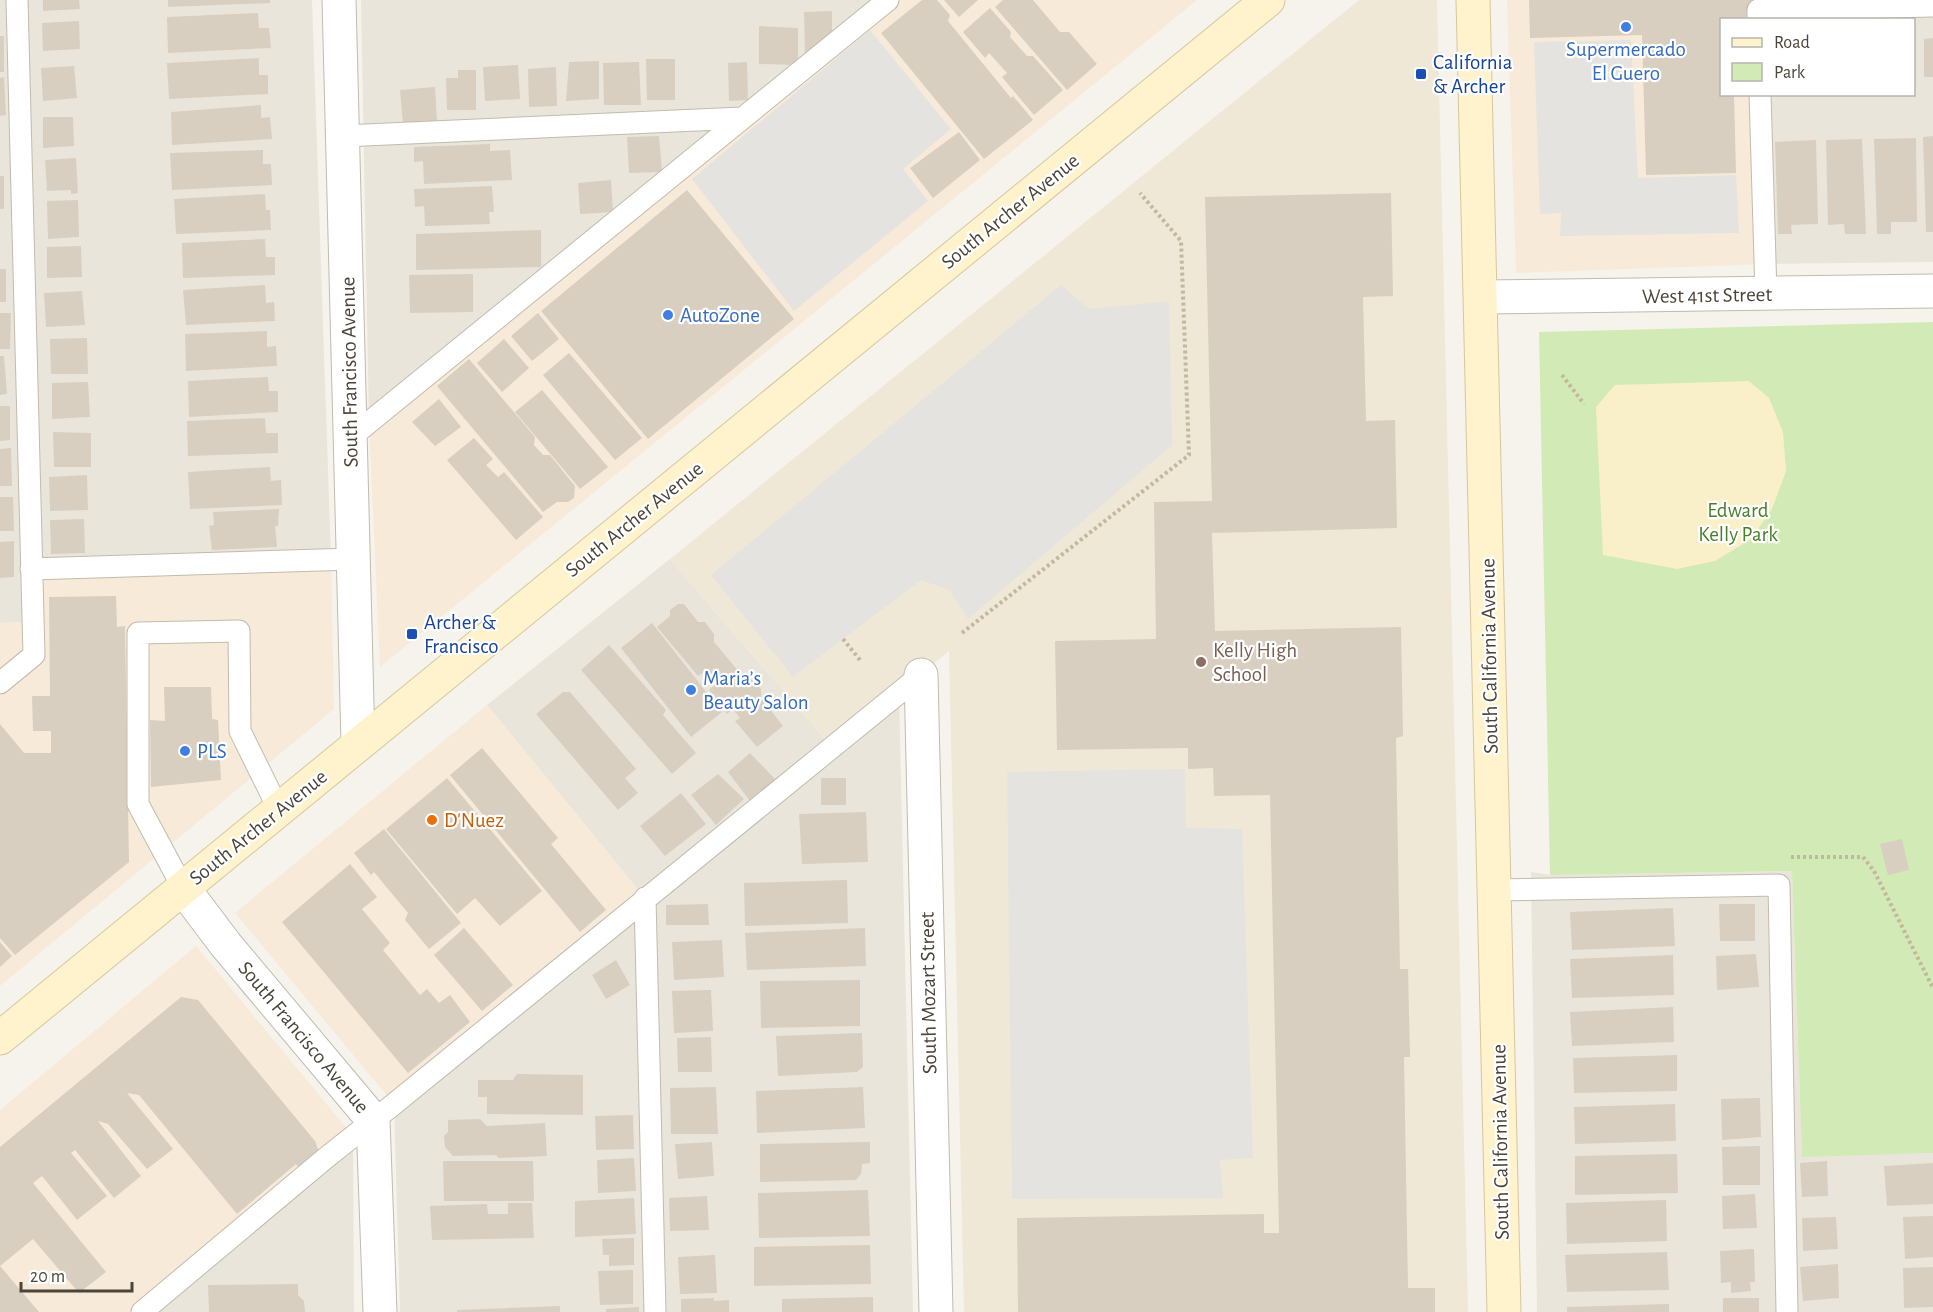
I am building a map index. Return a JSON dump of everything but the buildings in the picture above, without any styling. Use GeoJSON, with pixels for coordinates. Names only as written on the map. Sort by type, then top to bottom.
{"type":"FeatureCollection","features":[{"type":"Feature","properties":{"kind":"main road","name":"South Archer Avenue"},"geometry":{"type":"LineString","coordinates":[[0,1038],[1268,0]]}},
{"type":"Feature","properties":{"kind":"main road","name":"South California Avenue"},"geometry":{"type":"LineString","coordinates":[[1473,0],[1504,1312]]}},
{"type":"Feature","properties":{"kind":"street","name":"South Francisco Avenue"},"geometry":{"type":"LineString","coordinates":[[339,0],[358,744]]}},
{"type":"Feature","properties":{"kind":"street","name":"West 41st Street"},"geometry":{"type":"LineString","coordinates":[[1480,297],[1933,291]]}},
{"type":"Feature","properties":{"kind":"street","name":"South Mozart Street"},"geometry":{"type":"LineString","coordinates":[[921,675],[936,1312]]}},
{"type":"Feature","properties":{"kind":"street","name":"South Francisco Avenue"},"geometry":{"type":"LineString","coordinates":[[183,888],[226,945],[374,1120],[380,1312]]}},
{"type":"Feature","properties":{"kind":"lane"},"geometry":{"type":"LineString","coordinates":[[0,683],[34,655],[17,0]]}},
{"type":"Feature","properties":{"kind":"lane"},"geometry":{"type":"LineString","coordinates":[[351,437],[888,0]]}},
{"type":"Feature","properties":{"kind":"lane"},"geometry":{"type":"LineString","coordinates":[[1758,18],[1758,10],[1933,6]]}},
{"type":"Feature","properties":{"kind":"lane"},"geometry":{"type":"LineString","coordinates":[[1760,96],[1766,294]]}},
{"type":"Feature","properties":{"kind":"lane"},"geometry":{"type":"LineString","coordinates":[[343,136],[742,118]]}},
{"type":"Feature","properties":{"kind":"lane"},"geometry":{"type":"LineString","coordinates":[[31,569],[354,559]]}},
{"type":"Feature","properties":{"kind":"lane"},"geometry":{"type":"LineString","coordinates":[[183,888],[138,804],[138,633],[238,631],[240,731],[279,810]]}},
{"type":"Feature","properties":{"kind":"lane"},"geometry":{"type":"LineString","coordinates":[[142,1312],[318,1164],[921,675]]}},
{"type":"Feature","properties":{"kind":"lane"},"geometry":{"type":"LineString","coordinates":[[1494,890],[1779,885],[1787,1312]]}},
{"type":"Feature","properties":{"kind":"lane"},"geometry":{"type":"LineString","coordinates":[[645,898],[656,1312]]}},
{"type":"Feature","properties":{"kind":"path"},"geometry":{"type":"LineString","coordinates":[[962,633],[1189,455],[1181,241],[1140,193]]}},
{"type":"Feature","properties":{"kind":"path"},"geometry":{"type":"LineString","coordinates":[[1562,375],[1584,404]]}},
{"type":"Feature","properties":{"kind":"path"},"geometry":{"type":"LineString","coordinates":[[843,639],[860,660]]}},
{"type":"Feature","properties":{"kind":"shaded area"},"geometry":{"type":"Polygon","coordinates":[[[0,0],[312,0],[331,559],[33,622],[0,623],[0,0]]]}},
{"type":"Feature","properties":{"kind":"shaded area"},"geometry":{"type":"Polygon","coordinates":[[[361,0],[888,0],[369,423],[361,0]]]}},
{"type":"Feature","properties":{"kind":"shaded area"},"geometry":{"type":"Polygon","coordinates":[[[888,0],[1197,0],[380,667],[369,423],[888,0]]]}},
{"type":"Feature","properties":{"kind":"shaded area","name":"Kelly High School"},"geometry":{"type":"Polygon","coordinates":[[[1359,0],[1437,0],[1468,1312],[964,1312],[949,651],[832,747],[670,559],[1359,0]]]}},
{"type":"Feature","properties":{"kind":"shaded area"},"geometry":{"type":"Polygon","coordinates":[[[1507,0],[1933,0],[1767,18],[1720,18],[1720,96],[1760,96],[1765,264],[1516,273],[1507,0]]]}},
{"type":"Feature","properties":{"kind":"shaded area"},"geometry":{"type":"Polygon","coordinates":[[[1933,6],[1933,262],[1765,264],[1760,96],[1915,96],[1915,18],[1771,18],[1933,6]]]}},
{"type":"Feature","properties":{"kind":"shaded area"},"geometry":{"type":"Polygon","coordinates":[[[870,30],[951,129],[903,169],[928,201],[794,311],[692,179],[870,30]]]}},
{"type":"Feature","properties":{"kind":"shaded area"},"geometry":{"type":"Polygon","coordinates":[[[1631,40],[1638,178],[1736,175],[1739,233],[1560,236],[1561,213],[1540,214],[1534,42],[1631,40]]]}},
{"type":"Feature","properties":{"kind":"shaded area"},"geometry":{"type":"Polygon","coordinates":[[[1061,285],[1089,309],[1169,301],[1172,445],[968,619],[949,590],[921,580],[793,677],[711,575],[1061,285]]]}},
{"type":"Feature","properties":{"kind":"shaded area"},"geometry":{"type":"Polygon","coordinates":[[[331,559],[334,709],[0,986],[0,623],[33,622],[31,569],[331,559]]]}},
{"type":"Feature","properties":{"kind":"shaded area"},"geometry":{"type":"Polygon","coordinates":[[[670,559],[831,746],[899,692],[913,1312],[400,1312],[394,1104],[645,898],[487,705],[670,559]]]}},
{"type":"Feature","properties":{"kind":"shaded area"},"geometry":{"type":"Polygon","coordinates":[[[487,705],[645,898],[394,1104],[235,913],[487,705]]]}},
{"type":"Feature","properties":{"kind":"shaded area"},"geometry":{"type":"Polygon","coordinates":[[[1185,769],[1186,828],[1242,829],[1253,1158],[1220,1160],[1223,1198],[1012,1199],[1007,772],[1185,769]]]}},
{"type":"Feature","properties":{"kind":"shaded area"},"geometry":{"type":"Polygon","coordinates":[[[1792,871],[1802,1156],[1933,1153],[1933,1312],[1537,1312],[1531,872],[1550,875],[1792,871]]]}},
{"type":"Feature","properties":{"kind":"shaded area"},"geometry":{"type":"Polygon","coordinates":[[[196,946],[353,1136],[142,1312],[0,1312],[0,1110],[196,946]]]}},
{"type":"Feature","properties":{"kind":"shaded area"},"geometry":{"type":"Polygon","coordinates":[[[353,1136],[354,1312],[142,1312],[353,1136]]]}},
{"type":"Feature","properties":{"kind":"green space","name":"Edward Kelly Park"},"geometry":{"type":"Polygon","coordinates":[[[1933,322],[1933,1153],[1802,1157],[1792,871],[1550,875],[1539,332],[1933,322]]]}},
{"type":"Feature","properties":{"kind":"sand"},"geometry":{"type":"Polygon","coordinates":[[[1749,381],[1769,398],[1783,432],[1786,471],[1772,509],[1751,539],[1715,561],[1677,569],[1603,555],[1596,407],[1615,385],[1749,381]]]}},
{"type":"Feature","properties":{"kind":"place","name":"Supermercado El Guero"},"geometry":{"type":"Point","coordinates":[1626,27]}},
{"type":"Feature","properties":{"kind":"place","name":"California & Archer"},"geometry":{"type":"Point","coordinates":[1421,74]}},
{"type":"Feature","properties":{"kind":"place","name":"AutoZone"},"geometry":{"type":"Point","coordinates":[668,315]}},
{"type":"Feature","properties":{"kind":"place","name":"Archer & Francisco"},"geometry":{"type":"Point","coordinates":[412,634]}},
{"type":"Feature","properties":{"kind":"place","name":"Kelly High School"},"geometry":{"type":"Point","coordinates":[1201,662]}},
{"type":"Feature","properties":{"kind":"place","name":"Maria’s Beauty Salon"},"geometry":{"type":"Point","coordinates":[691,690]}},
{"type":"Feature","properties":{"kind":"place","name":"PLS"},"geometry":{"type":"Point","coordinates":[185,751]}},
{"type":"Feature","properties":{"kind":"place","name":"D'Nuez"},"geometry":{"type":"Point","coordinates":[432,820]}}]}
